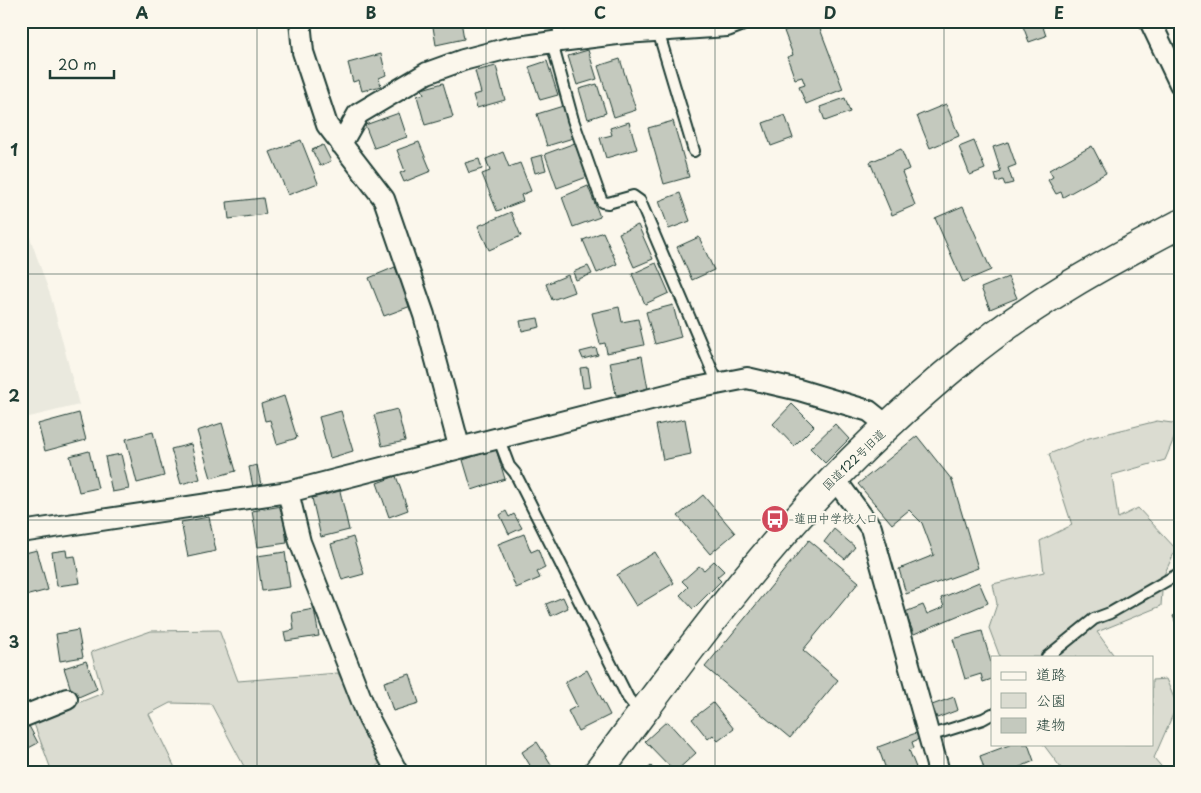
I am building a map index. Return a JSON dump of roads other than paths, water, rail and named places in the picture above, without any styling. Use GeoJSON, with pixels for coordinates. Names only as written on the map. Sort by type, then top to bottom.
{"type":"FeatureCollection","features":[{"type":"Feature","properties":{"kind":"street"},"geometry":{"type":"LineString","coordinates":[[300,21],[303,52],[327,125],[384,199],[424,315],[459,446]]}},
{"type":"Feature","properties":{"kind":"street"},"geometry":{"type":"LineString","coordinates":[[341,144],[358,114],[427,72],[557,35],[727,26],[740,21]]}},
{"type":"Feature","properties":{"kind":"street"},"geometry":{"type":"LineString","coordinates":[[1150,21],[1179,81]]}},
{"type":"Feature","properties":{"kind":"street","name":"国道122号旧道"},"geometry":{"type":"LineString","coordinates":[[598,772],[777,541],[834,478],[966,357],[1023,315],[1101,266],[1180,224]]}},
{"type":"Feature","properties":{"kind":"street"},"geometry":{"type":"LineString","coordinates":[[21,532],[288,492],[459,446],[686,390],[747,378],[799,390],[869,411],[889,427]]}},
{"type":"Feature","properties":{"kind":"street"},"geometry":{"type":"LineString","coordinates":[[834,478],[871,528],[938,772]]}},
{"type":"Feature","properties":{"kind":"street"},"geometry":{"type":"LineString","coordinates":[[288,492],[300,542],[369,719],[397,772]]}},
{"type":"Feature","properties":{"kind":"street"},"geometry":{"type":"LineString","coordinates":[[21,713],[22,716],[67,699]]}},
{"type":"Feature","properties":{"kind":"lane"},"geometry":{"type":"LineString","coordinates":[[658,31],[694,151]]}},
{"type":"Feature","properties":{"kind":"lane"},"geometry":{"type":"LineString","coordinates":[[557,35],[573,120],[602,202],[608,203],[633,196],[640,200],[718,384]]}},
{"type":"Feature","properties":{"kind":"lane"},"geometry":{"type":"LineString","coordinates":[[498,437],[509,466],[515,473],[628,698],[642,714]]}},
{"type":"Feature","properties":{"kind":"lane"},"geometry":{"type":"LineString","coordinates":[[1048,656],[1094,619],[1110,613],[1180,573]]}},
{"type":"Feature","properties":{"kind":"lane"},"geometry":{"type":"LineString","coordinates":[[929,736],[984,719],[991,715]]}},
{"type":"Feature","properties":{"kind":"place","name":"蓮田中学校入口"},"geometry":{"type":"Point","coordinates":[775,519]}}]}
